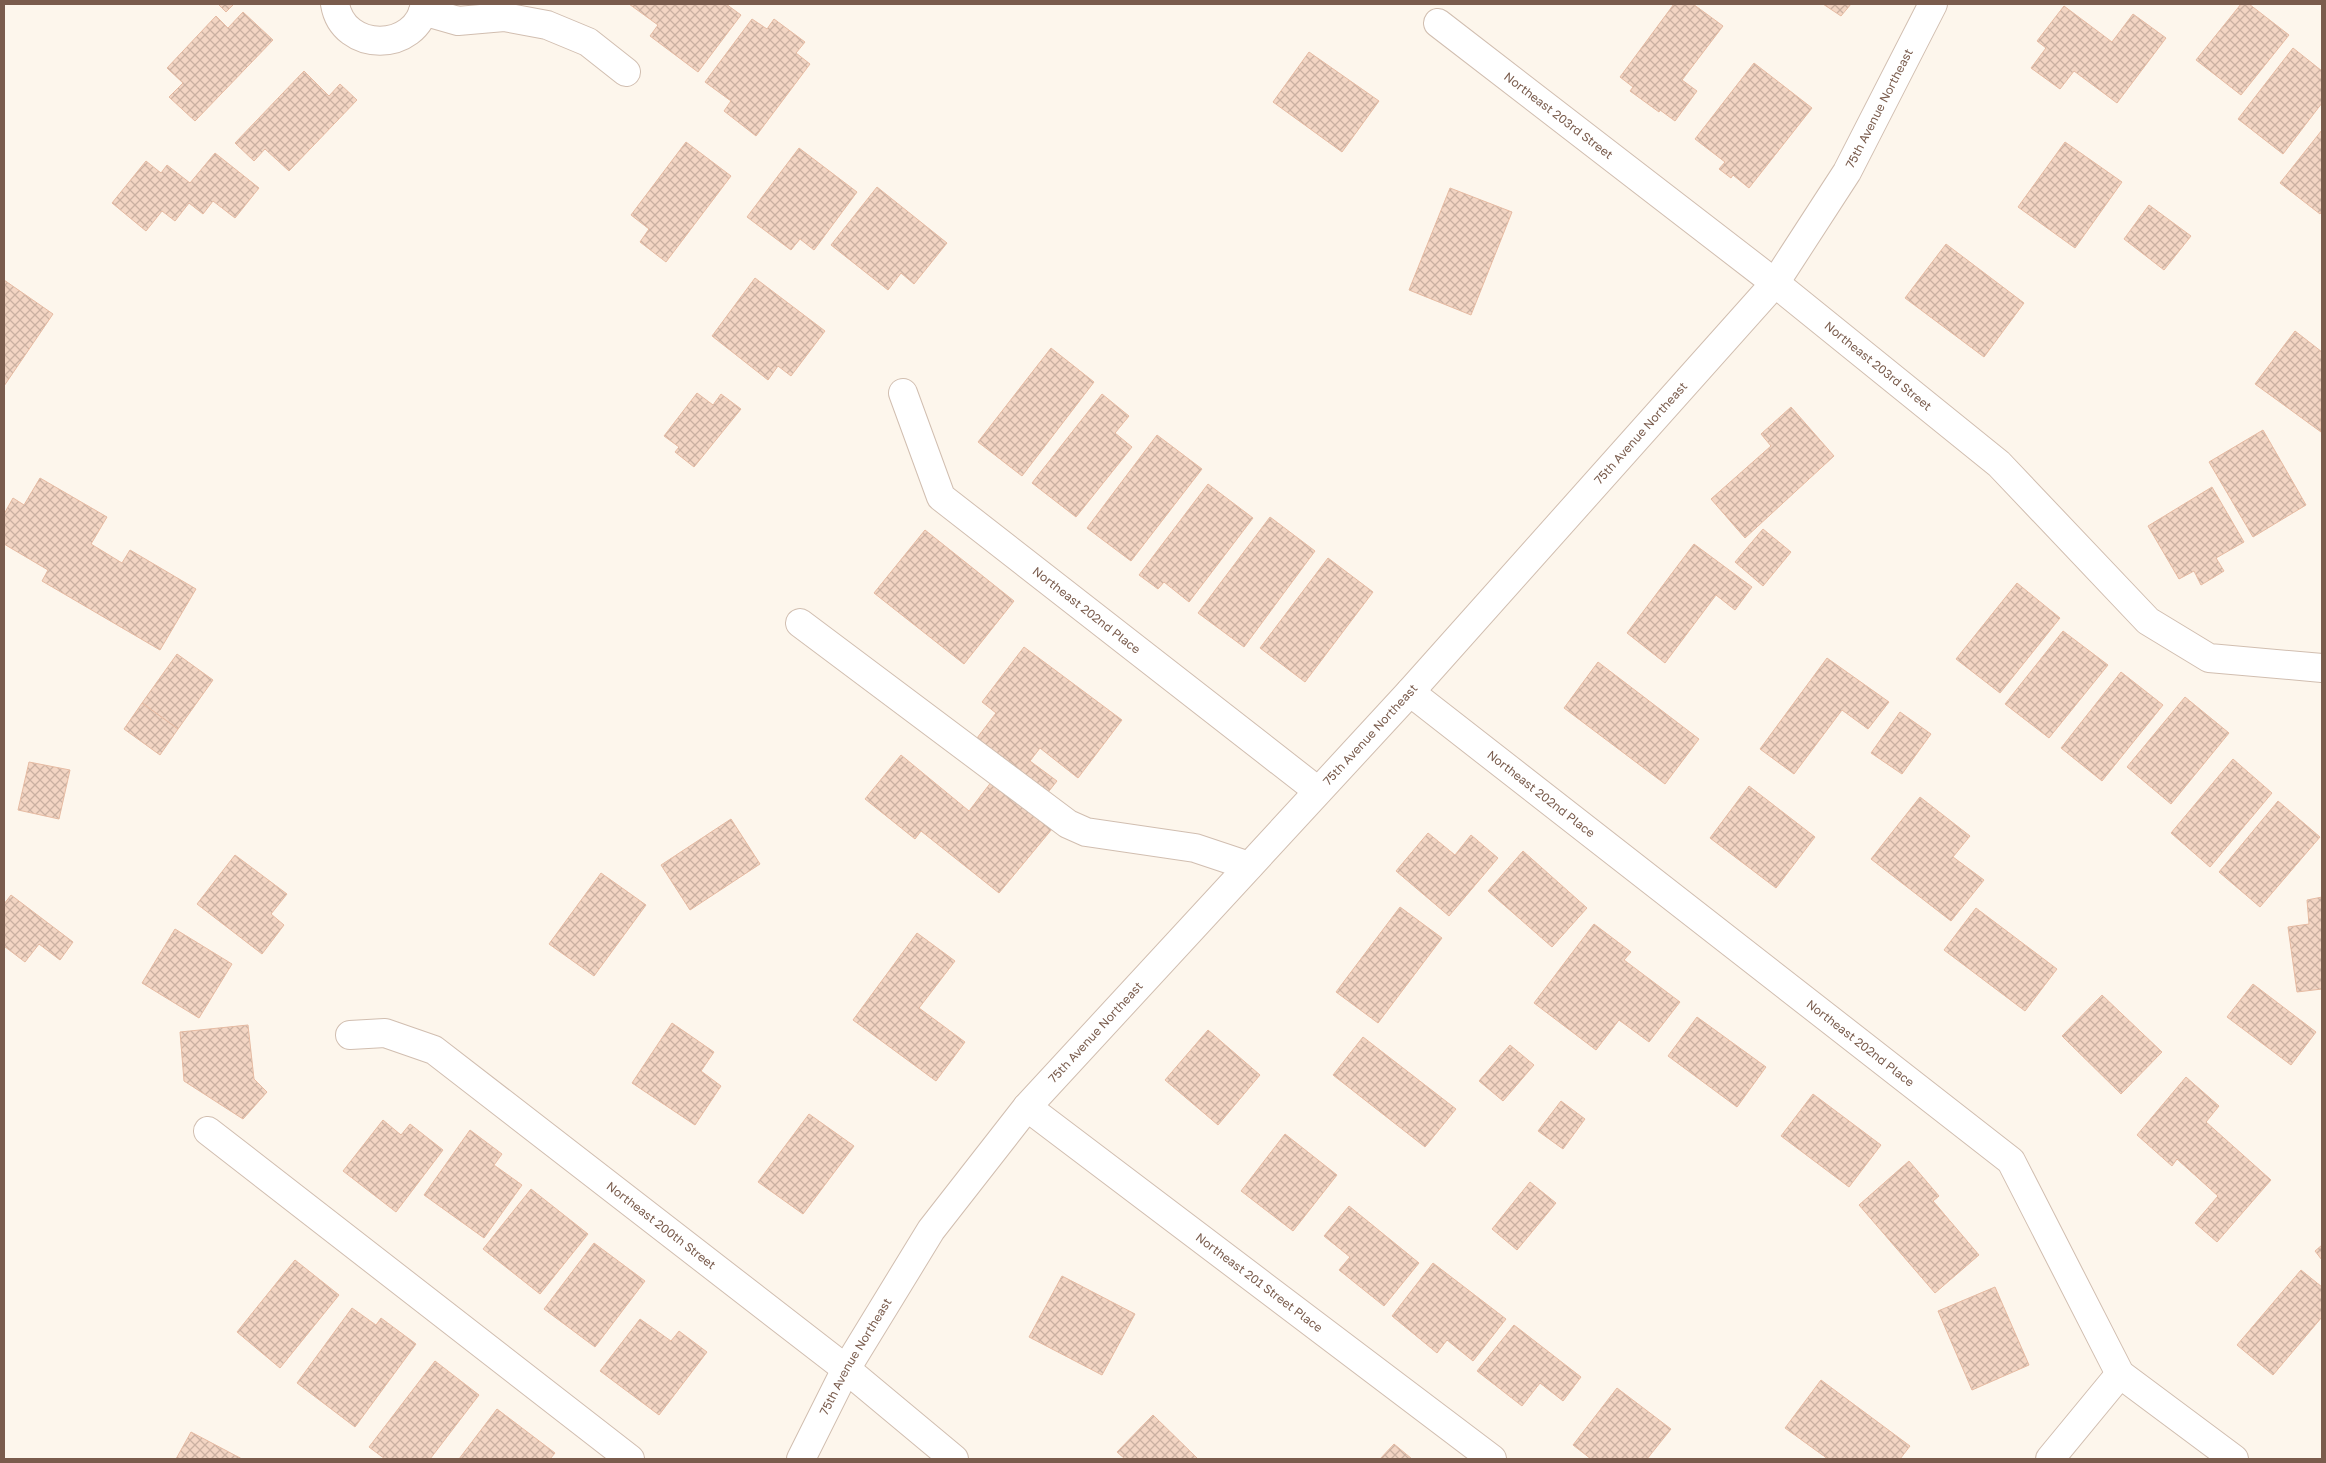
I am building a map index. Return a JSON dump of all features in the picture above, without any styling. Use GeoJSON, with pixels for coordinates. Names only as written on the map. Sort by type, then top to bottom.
{"type":"FeatureCollection","features":[{"type":"Feature","properties":{"kind":"street"},"geometry":{"type":"LineString","coordinates":[[335,4],[336,12],[344,26],[357,36],[372,42],[388,42],[404,35],[416,25],[424,7],[458,21],[504,17],[547,25],[588,42],[626,72]]}},
{"type":"Feature","properties":{"kind":"street","name":"75th Avenue Northeast"},"geometry":{"type":"LineString","coordinates":[[801,1459],[846,1370],[932,1230],[1027,1107],[1410,692],[1775,283],[1847,172],[1933,4]]}},
{"type":"Feature","properties":{"kind":"street","name":"Northeast 203rd Street"},"geometry":{"type":"LineString","coordinates":[[1438,23],[1775,283],[1999,464],[2148,621],[2209,658],[2322,668]]}},
{"type":"Feature","properties":{"kind":"street","name":"Northeast 202nd Place"},"geometry":{"type":"LineString","coordinates":[[903,392],[941,497],[1318,791]]}},
{"type":"Feature","properties":{"kind":"street"},"geometry":{"type":"LineString","coordinates":[[800,623],[1068,824],[1086,832],[1195,848],[1250,866]]}},
{"type":"Feature","properties":{"kind":"street","name":"Northeast 202nd Place"},"geometry":{"type":"LineString","coordinates":[[1410,692],[2011,1161],[2120,1374],[2234,1459]]}},
{"type":"Feature","properties":{"kind":"street","name":"Northeast 200th Street"},"geometry":{"type":"LineString","coordinates":[[350,1035],[385,1033],[434,1050],[846,1370],[954,1459]]}},
{"type":"Feature","properties":{"kind":"street","name":"Northeast 201 Street Place"},"geometry":{"type":"LineString","coordinates":[[1027,1107],[1492,1459]]}},
{"type":"Feature","properties":{"kind":"street"},"geometry":{"type":"LineString","coordinates":[[208,1131],[630,1459]]}},
{"type":"Feature","properties":{"kind":"street"},"geometry":{"type":"LineString","coordinates":[[2050,1459],[2120,1374]]}},
{"type":"Feature","properties":{"kind":"building"},"geometry":{"type":"Polygon","coordinates":[[[218,4],[234,4],[226,12],[218,4]]]}},
{"type":"Feature","properties":{"kind":"building"},"geometry":{"type":"Polygon","coordinates":[[[629,4],[726,4],[741,15],[698,72],[650,36],[658,25],[629,4]]]}},
{"type":"Feature","properties":{"kind":"building"},"geometry":{"type":"Polygon","coordinates":[[[1674,4],[1693,4],[1723,26],[1682,80],[1697,91],[1675,121],[1630,91],[1633,87],[1620,77],[1674,4]]]}},
{"type":"Feature","properties":{"kind":"building"},"geometry":{"type":"Polygon","coordinates":[[[1823,4],[1851,4],[1841,16],[1823,4]]]}},
{"type":"Feature","properties":{"kind":"building"},"geometry":{"type":"Polygon","coordinates":[[[2241,4],[2249,4],[2289,35],[2241,95],[2196,60],[2241,4]]]}},
{"type":"Feature","properties":{"kind":"building"},"geometry":{"type":"Polygon","coordinates":[[[2064,6],[2112,42],[2133,14],[2166,38],[2117,103],[2074,71],[2060,89],[2031,68],[2046,48],[2037,41],[2064,6]]]}},
{"type":"Feature","properties":{"kind":"building"},"geometry":{"type":"Polygon","coordinates":[[[243,12],[273,40],[195,121],[169,97],[183,83],[167,68],[216,16],[228,28],[243,12]]]}},
{"type":"Feature","properties":{"kind":"building"},"geometry":{"type":"Polygon","coordinates":[[[752,19],[767,29],[774,19],[805,42],[796,53],[810,64],[756,136],[724,111],[731,101],[705,82],[752,19]]]}},
{"type":"Feature","properties":{"kind":"building"},"geometry":{"type":"Polygon","coordinates":[[[2293,48],[2322,71],[2322,103],[2283,154],[2238,119],[2293,48]]]}},
{"type":"Feature","properties":{"kind":"building"},"geometry":{"type":"Polygon","coordinates":[[[1309,52],[1379,101],[1342,152],[1273,102],[1309,52]]]}},
{"type":"Feature","properties":{"kind":"building"},"geometry":{"type":"Polygon","coordinates":[[[1754,63],[1812,108],[1749,188],[1733,175],[1731,178],[1719,169],[1725,162],[1695,139],[1754,63]]]}},
{"type":"Feature","properties":{"kind":"building"},"geometry":{"type":"Polygon","coordinates":[[[304,71],[329,96],[340,84],[357,100],[289,171],[265,149],[254,161],[235,143],[304,71]]]}},
{"type":"Feature","properties":{"kind":"building"},"geometry":{"type":"Polygon","coordinates":[[[2322,130],[2322,211],[2320,214],[2280,183],[2322,130]]]}},
{"type":"Feature","properties":{"kind":"building"},"geometry":{"type":"Polygon","coordinates":[[[686,142],[731,176],[666,262],[640,242],[649,229],[631,215],[686,142]]]}},
{"type":"Feature","properties":{"kind":"building"},"geometry":{"type":"Polygon","coordinates":[[[2065,142],[2122,182],[2075,248],[2018,207],[2065,142]]]}},
{"type":"Feature","properties":{"kind":"building"},"geometry":{"type":"Polygon","coordinates":[[[799,148],[857,192],[814,250],[800,239],[791,250],[747,217],[799,148]]]}},
{"type":"Feature","properties":{"kind":"building"},"geometry":{"type":"Polygon","coordinates":[[[215,153],[259,188],[235,218],[213,201],[203,214],[189,203],[175,221],[162,211],[146,231],[112,203],[146,161],[161,173],[167,165],[190,183],[215,153]]]}},
{"type":"Feature","properties":{"kind":"building"},"geometry":{"type":"Polygon","coordinates":[[[877,187],[947,243],[914,284],[901,273],[888,290],[831,245],[877,187]]]}},
{"type":"Feature","properties":{"kind":"building"},"geometry":{"type":"Polygon","coordinates":[[[1450,188],[1512,212],[1471,315],[1409,290],[1450,188]]]}},
{"type":"Feature","properties":{"kind":"building"},"geometry":{"type":"Polygon","coordinates":[[[2149,205],[2191,236],[2164,270],[2124,239],[2149,205]]]}},
{"type":"Feature","properties":{"kind":"building"},"geometry":{"type":"Polygon","coordinates":[[[1946,244],[2024,303],[1984,357],[1905,298],[1946,244]]]}},
{"type":"Feature","properties":{"kind":"building"},"geometry":{"type":"Polygon","coordinates":[[[755,278],[825,331],[791,376],[778,366],[768,380],[712,336],[755,278]]]}},
{"type":"Feature","properties":{"kind":"building"},"geometry":{"type":"Polygon","coordinates":[[[4,280],[53,314],[4,386],[4,280]]]}},
{"type":"Feature","properties":{"kind":"building"},"geometry":{"type":"Polygon","coordinates":[[[2295,331],[2322,352],[2321,432],[2255,384],[2295,331]]]}},
{"type":"Feature","properties":{"kind":"building"},"geometry":{"type":"Polygon","coordinates":[[[1051,348],[1094,382],[1022,476],[978,442],[1051,348]]]}},
{"type":"Feature","properties":{"kind":"building"},"geometry":{"type":"Polygon","coordinates":[[[697,393],[713,405],[721,394],[741,409],[694,467],[675,452],[679,447],[664,436],[697,393]]]}},
{"type":"Feature","properties":{"kind":"building"},"geometry":{"type":"Polygon","coordinates":[[[1102,394],[1129,416],[1115,433],[1132,447],[1076,517],[1032,483],[1102,394]]]}},
{"type":"Feature","properties":{"kind":"building"},"geometry":{"type":"Polygon","coordinates":[[[1791,407],[1834,456],[1745,538],[1711,499],[1771,446],[1761,434],[1791,407]]]}},
{"type":"Feature","properties":{"kind":"building"},"geometry":{"type":"Polygon","coordinates":[[[2263,430],[2306,505],[2253,537],[2209,462],[2263,430]]]}},
{"type":"Feature","properties":{"kind":"building"},"geometry":{"type":"Polygon","coordinates":[[[1157,435],[1202,469],[1131,561],[1087,528],[1157,435]]]}},
{"type":"Feature","properties":{"kind":"building"},"geometry":{"type":"Polygon","coordinates":[[[40,478],[107,517],[91,544],[122,563],[130,550],[196,589],[160,650],[42,581],[48,570],[4,544],[4,514],[13,498],[24,505],[40,478]]]}},
{"type":"Feature","properties":{"kind":"building"},"geometry":{"type":"Polygon","coordinates":[[[1208,484],[1253,518],[1189,602],[1164,582],[1158,589],[1139,575],[1208,484]]]}},
{"type":"Feature","properties":{"kind":"building"},"geometry":{"type":"Polygon","coordinates":[[[2212,487],[2244,542],[2216,558],[2224,571],[2201,585],[2194,571],[2179,579],[2148,526],[2212,487]]]}},
{"type":"Feature","properties":{"kind":"building"},"geometry":{"type":"Polygon","coordinates":[[[1270,517],[1315,551],[1244,647],[1198,613],[1270,517]]]}},
{"type":"Feature","properties":{"kind":"building"},"geometry":{"type":"Polygon","coordinates":[[[1763,529],[1791,552],[1763,586],[1735,562],[1763,529]]]}},
{"type":"Feature","properties":{"kind":"building"},"geometry":{"type":"Polygon","coordinates":[[[925,530],[1014,601],[964,664],[874,593],[925,530]]]}},
{"type":"Feature","properties":{"kind":"building"},"geometry":{"type":"Polygon","coordinates":[[[1694,544],[1752,587],[1735,610],[1716,595],[1665,663],[1627,633],[1694,544]]]}},
{"type":"Feature","properties":{"kind":"building"},"geometry":{"type":"Polygon","coordinates":[[[1328,558],[1373,592],[1305,682],[1260,648],[1328,558]]]}},
{"type":"Feature","properties":{"kind":"building"},"geometry":{"type":"Polygon","coordinates":[[[2017,583],[2060,618],[2000,693],[1956,659],[2017,583]]]}},
{"type":"Feature","properties":{"kind":"building"},"geometry":{"type":"Polygon","coordinates":[[[2063,631],[2108,665],[2049,738],[2005,704],[2063,631]]]}},
{"type":"Feature","properties":{"kind":"building"},"geometry":{"type":"Polygon","coordinates":[[[1024,647],[1122,720],[1078,778],[1040,748],[1030,761],[1057,781],[1045,796],[974,742],[996,713],[982,702],[1024,647]]]}},
{"type":"Feature","properties":{"kind":"building"},"geometry":{"type":"Polygon","coordinates":[[[177,654],[213,680],[178,729],[142,703],[177,654]]]}},
{"type":"Feature","properties":{"kind":"building"},"geometry":{"type":"Polygon","coordinates":[[[1827,658],[1889,702],[1868,729],[1842,710],[1794,774],[1760,749],[1827,658]]]}},
{"type":"Feature","properties":{"kind":"building"},"geometry":{"type":"Polygon","coordinates":[[[1598,662],[1699,739],[1665,784],[1564,708],[1598,662]]]}},
{"type":"Feature","properties":{"kind":"building"},"geometry":{"type":"Polygon","coordinates":[[[2121,672],[2163,705],[2102,781],[2061,748],[2121,672]]]}},
{"type":"Feature","properties":{"kind":"building"},"geometry":{"type":"Polygon","coordinates":[[[2185,697],[2229,733],[2171,804],[2127,767],[2185,697]]]}},
{"type":"Feature","properties":{"kind":"building"},"geometry":{"type":"Polygon","coordinates":[[[142,703],[178,729],[160,755],[124,729],[142,703]]]}},
{"type":"Feature","properties":{"kind":"building"},"geometry":{"type":"Polygon","coordinates":[[[1900,712],[1931,734],[1902,774],[1871,753],[1900,712]]]}},
{"type":"Feature","properties":{"kind":"building"},"geometry":{"type":"Polygon","coordinates":[[[901,755],[969,811],[992,781],[1052,829],[999,893],[921,831],[915,839],[865,799],[901,755]]]}},
{"type":"Feature","properties":{"kind":"building"},"geometry":{"type":"Polygon","coordinates":[[[2233,759],[2272,793],[2210,867],[2171,833],[2233,759]]]}},
{"type":"Feature","properties":{"kind":"building"},"geometry":{"type":"Polygon","coordinates":[[[29,762],[70,770],[59,819],[18,810],[29,762]]]}},
{"type":"Feature","properties":{"kind":"building"},"geometry":{"type":"Polygon","coordinates":[[[1749,786],[1815,837],[1776,888],[1710,838],[1749,786]]]}},
{"type":"Feature","properties":{"kind":"building"},"geometry":{"type":"Polygon","coordinates":[[[1920,797],[1970,836],[1953,857],[1984,880],[1951,921],[1871,859],[1920,797]]]}},
{"type":"Feature","properties":{"kind":"building"},"geometry":{"type":"Polygon","coordinates":[[[2278,801],[2320,837],[2260,907],[2219,872],[2278,801]]]}},
{"type":"Feature","properties":{"kind":"building"},"geometry":{"type":"Polygon","coordinates":[[[731,819],[760,864],[690,910],[661,865],[731,819]]]}},
{"type":"Feature","properties":{"kind":"building"},"geometry":{"type":"Polygon","coordinates":[[[1428,833],[1455,855],[1471,835],[1498,858],[1449,916],[1396,871],[1428,833]]]}},
{"type":"Feature","properties":{"kind":"building"},"geometry":{"type":"Polygon","coordinates":[[[1523,851],[1587,908],[1552,947],[1488,891],[1523,851]]]}},
{"type":"Feature","properties":{"kind":"building"},"geometry":{"type":"Polygon","coordinates":[[[235,855],[287,894],[271,914],[284,925],[262,954],[197,904],[235,855]]]}},
{"type":"Feature","properties":{"kind":"building"},"geometry":{"type":"Polygon","coordinates":[[[601,873],[646,905],[594,976],[549,944],[601,873]]]}},
{"type":"Feature","properties":{"kind":"building"},"geometry":{"type":"Polygon","coordinates":[[[11,895],[73,942],[60,960],[39,944],[25,962],[4,946],[4,904],[11,895]]]}},
{"type":"Feature","properties":{"kind":"building"},"geometry":{"type":"Polygon","coordinates":[[[2322,897],[2322,989],[2297,992],[2288,927],[2309,924],[2307,900],[2322,897]]]}},
{"type":"Feature","properties":{"kind":"building"},"geometry":{"type":"Polygon","coordinates":[[[1400,907],[1442,938],[1378,1023],[1336,992],[1400,907]]]}},
{"type":"Feature","properties":{"kind":"building"},"geometry":{"type":"Polygon","coordinates":[[[1976,908],[2057,969],[2025,1011],[1944,950],[1976,908]]]}},
{"type":"Feature","properties":{"kind":"building"},"geometry":{"type":"Polygon","coordinates":[[[1594,924],[1631,952],[1624,960],[1680,1002],[1649,1042],[1619,1020],[1596,1050],[1534,1003],[1594,924]]]}},
{"type":"Feature","properties":{"kind":"building"},"geometry":{"type":"Polygon","coordinates":[[[175,929],[232,964],[199,1018],[142,983],[175,929]]]}},
{"type":"Feature","properties":{"kind":"building"},"geometry":{"type":"Polygon","coordinates":[[[917,933],[955,961],[919,1008],[965,1042],[936,1081],[853,1020],[917,933]]]}},
{"type":"Feature","properties":{"kind":"building"},"geometry":{"type":"Polygon","coordinates":[[[2253,984],[2316,1032],[2291,1065],[2227,1017],[2253,984]]]}},
{"type":"Feature","properties":{"kind":"building"},"geometry":{"type":"Polygon","coordinates":[[[2102,995],[2162,1052],[2121,1094],[2062,1036],[2102,995]]]}},
{"type":"Feature","properties":{"kind":"building"},"geometry":{"type":"Polygon","coordinates":[[[1697,1017],[1766,1067],[1737,1107],[1668,1056],[1697,1017]]]}},
{"type":"Feature","properties":{"kind":"building"},"geometry":{"type":"Polygon","coordinates":[[[672,1023],[714,1052],[701,1071],[721,1086],[695,1125],[632,1083],[672,1023]]]}},
{"type":"Feature","properties":{"kind":"building"},"geometry":{"type":"Polygon","coordinates":[[[248,1025],[254,1079],[267,1092],[243,1119],[184,1081],[180,1032],[248,1025]]]}},
{"type":"Feature","properties":{"kind":"building"},"geometry":{"type":"Polygon","coordinates":[[[1208,1030],[1260,1075],[1218,1125],[1165,1080],[1208,1030]]]}},
{"type":"Feature","properties":{"kind":"building"},"geometry":{"type":"Polygon","coordinates":[[[1363,1037],[1456,1109],[1425,1147],[1333,1075],[1363,1037]]]}},
{"type":"Feature","properties":{"kind":"building"},"geometry":{"type":"Polygon","coordinates":[[[1510,1045],[1534,1065],[1503,1101],[1479,1081],[1510,1045]]]}},
{"type":"Feature","properties":{"kind":"building"},"geometry":{"type":"Polygon","coordinates":[[[2186,1077],[2219,1106],[2206,1122],[2271,1180],[2217,1242],[2195,1223],[2218,1196],[2177,1159],[2172,1166],[2137,1135],[2186,1077]]]}},
{"type":"Feature","properties":{"kind":"building"},"geometry":{"type":"Polygon","coordinates":[[[1813,1094],[1881,1145],[1849,1187],[1781,1136],[1813,1094]]]}},
{"type":"Feature","properties":{"kind":"building"},"geometry":{"type":"Polygon","coordinates":[[[1561,1101],[1585,1119],[1563,1149],[1538,1131],[1561,1101]]]}},
{"type":"Feature","properties":{"kind":"building"},"geometry":{"type":"Polygon","coordinates":[[[809,1114],[854,1146],[803,1214],[758,1182],[809,1114]]]}},
{"type":"Feature","properties":{"kind":"building"},"geometry":{"type":"Polygon","coordinates":[[[383,1120],[401,1135],[410,1124],[443,1150],[396,1212],[343,1171],[383,1120]]]}},
{"type":"Feature","properties":{"kind":"building"},"geometry":{"type":"Polygon","coordinates":[[[470,1130],[502,1154],[494,1165],[522,1185],[484,1238],[424,1195],[470,1130]]]}},
{"type":"Feature","properties":{"kind":"building"},"geometry":{"type":"Polygon","coordinates":[[[1285,1134],[1337,1175],[1293,1231],[1241,1191],[1285,1134]]]}},
{"type":"Feature","properties":{"kind":"building"},"geometry":{"type":"Polygon","coordinates":[[[1909,1161],[1939,1196],[1933,1201],[1979,1255],[1935,1293],[1859,1205],[1909,1161]]]}},
{"type":"Feature","properties":{"kind":"building"},"geometry":{"type":"Polygon","coordinates":[[[1530,1182],[1556,1203],[1517,1250],[1492,1229],[1530,1182]]]}},
{"type":"Feature","properties":{"kind":"building"},"geometry":{"type":"Polygon","coordinates":[[[531,1189],[588,1234],[540,1294],[483,1249],[531,1189]]]}},
{"type":"Feature","properties":{"kind":"building"},"geometry":{"type":"Polygon","coordinates":[[[1349,1206],[1419,1263],[1384,1306],[1339,1270],[1350,1257],[1324,1236],[1349,1206]]]}},
{"type":"Feature","properties":{"kind":"building"},"geometry":{"type":"Polygon","coordinates":[[[594,1243],[645,1281],[595,1347],[544,1309],[594,1243]]]}},
{"type":"Feature","properties":{"kind":"building"},"geometry":{"type":"Polygon","coordinates":[[[2322,1245],[2322,1260],[2315,1251],[2322,1245]]]}},
{"type":"Feature","properties":{"kind":"building"},"geometry":{"type":"Polygon","coordinates":[[[295,1260],[339,1295],[280,1368],[237,1332],[295,1260]]]}},
{"type":"Feature","properties":{"kind":"building"},"geometry":{"type":"Polygon","coordinates":[[[1433,1263],[1506,1319],[1473,1361],[1447,1340],[1437,1353],[1392,1316],[1433,1263]]]}},
{"type":"Feature","properties":{"kind":"building"},"geometry":{"type":"Polygon","coordinates":[[[2301,1270],[2322,1287],[2322,1317],[2273,1375],[2237,1345],[2301,1270]]]}},
{"type":"Feature","properties":{"kind":"building"},"geometry":{"type":"Polygon","coordinates":[[[1062,1276],[1135,1314],[1102,1375],[1029,1337],[1062,1276]]]}},
{"type":"Feature","properties":{"kind":"building"},"geometry":{"type":"Polygon","coordinates":[[[1995,1287],[2029,1365],[1972,1390],[1938,1311],[1995,1287]]]}},
{"type":"Feature","properties":{"kind":"building"},"geometry":{"type":"Polygon","coordinates":[[[352,1308],[376,1325],[381,1318],[416,1344],[355,1427],[297,1383],[352,1308]]]}},
{"type":"Feature","properties":{"kind":"building"},"geometry":{"type":"Polygon","coordinates":[[[640,1319],[671,1341],[679,1331],[707,1352],[659,1415],[600,1371],[640,1319]]]}},
{"type":"Feature","properties":{"kind":"building"},"geometry":{"type":"Polygon","coordinates":[[[1514,1325],[1581,1377],[1563,1401],[1540,1383],[1522,1406],[1477,1371],[1514,1325]]]}},
{"type":"Feature","properties":{"kind":"building"},"geometry":{"type":"Polygon","coordinates":[[[435,1361],[479,1395],[430,1459],[385,1459],[369,1447],[435,1361]]]}},
{"type":"Feature","properties":{"kind":"building"},"geometry":{"type":"Polygon","coordinates":[[[1821,1380],[1910,1446],[1900,1459],[1828,1459],[1785,1428],[1821,1380]]]}},
{"type":"Feature","properties":{"kind":"building"},"geometry":{"type":"Polygon","coordinates":[[[1617,1388],[1671,1429],[1647,1459],[1591,1459],[1573,1445],[1617,1388]]]}},
{"type":"Feature","properties":{"kind":"building"},"geometry":{"type":"Polygon","coordinates":[[[497,1409],[555,1453],[550,1459],[459,1459],[497,1409]]]}},
{"type":"Feature","properties":{"kind":"building"},"geometry":{"type":"Polygon","coordinates":[[[1153,1415],[1198,1459],[1125,1459],[1117,1452],[1153,1415]]]}},
{"type":"Feature","properties":{"kind":"building"},"geometry":{"type":"Polygon","coordinates":[[[191,1432],[242,1459],[176,1459],[191,1432]]]}},
{"type":"Feature","properties":{"kind":"building"},"geometry":{"type":"Polygon","coordinates":[[[1394,1444],[1412,1459],[1380,1459],[1394,1444]]]}}]}
